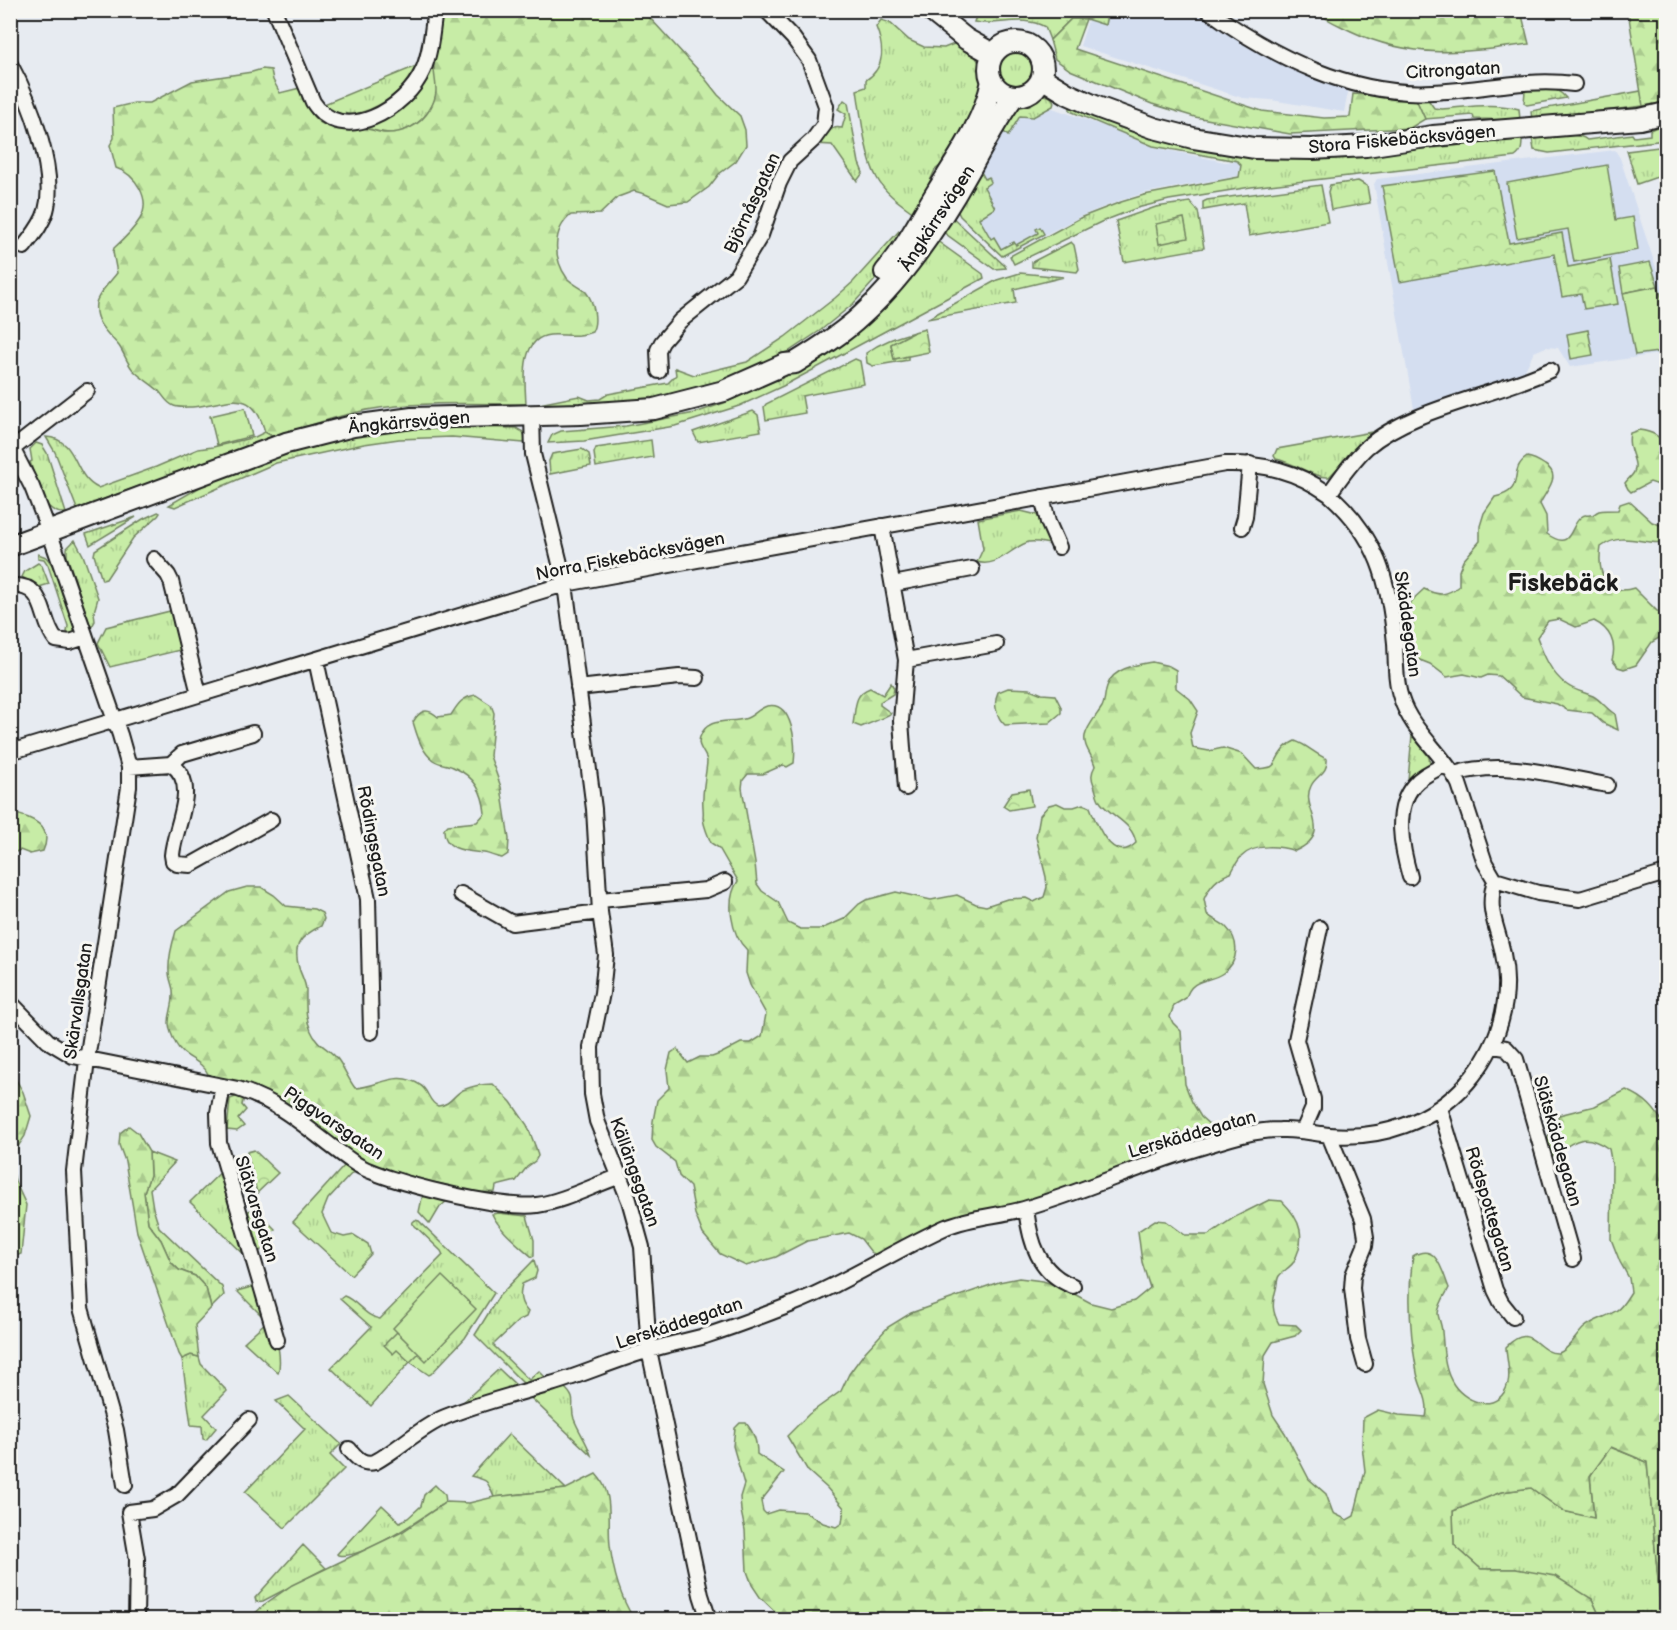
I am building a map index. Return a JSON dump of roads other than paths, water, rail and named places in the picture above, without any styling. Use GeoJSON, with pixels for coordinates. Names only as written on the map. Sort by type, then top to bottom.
{"type":"FeatureCollection","features":[{"type":"Feature","properties":{"kind":"street"},"geometry":{"type":"LineString","coordinates":[[274,10],[313,102],[326,117],[345,123],[382,113],[401,100],[413,87],[424,69],[435,10]]}},
{"type":"Feature","properties":{"kind":"street","name":"Björnåsgatan"},"geometry":{"type":"LineString","coordinates":[[658,371],[658,350],[662,342],[680,321],[736,276],[761,235],[779,183],[790,161],[813,141],[824,125],[826,106],[809,60],[793,38],[766,10]]}},
{"type":"Feature","properties":{"kind":"street"},"geometry":{"type":"LineString","coordinates":[[930,10],[966,39],[993,54]]}},
{"type":"Feature","properties":{"kind":"street","name":"Citrongatan"},"geometry":{"type":"LineString","coordinates":[[1208,10],[1225,23],[1280,54],[1343,80],[1373,87],[1429,93],[1550,81],[1574,84]]}},
{"type":"Feature","properties":{"kind":"street"},"geometry":{"type":"LineString","coordinates":[[1019,41],[1029,44],[1042,58],[1044,68],[1042,78],[1034,90],[1021,96],[998,90],[992,81],[989,67],[993,54],[1009,42],[1019,41]]}},
{"type":"Feature","properties":{"kind":"street"},"geometry":{"type":"LineString","coordinates":[[10,64],[25,92],[49,180],[48,201],[43,217],[24,247]]}},
{"type":"Feature","properties":{"kind":"street","name":"Stora Fiskebäcksvägen"},"geometry":{"type":"LineString","coordinates":[[1042,78],[1068,94],[1154,128],[1193,138],[1254,148],[1366,146],[1433,136],[1640,119],[1666,113]]}},
{"type":"Feature","properties":{"kind":"street","name":"Ängkärrsvägen"},"geometry":{"type":"LineString","coordinates":[[785,364],[789,357],[853,309],[908,243],[978,123],[992,81]]}},
{"type":"Feature","properties":{"kind":"street","name":"Ängkärrsvägen"},"geometry":{"type":"LineString","coordinates":[[10,546],[286,443],[321,433],[384,421],[654,410],[724,391],[785,364],[795,363],[861,316],[897,278],[919,251],[1014,96]]}},
{"type":"Feature","properties":{"kind":"street"},"geometry":{"type":"LineString","coordinates":[[1329,494],[1348,467],[1367,448],[1399,427],[1443,409],[1527,381],[1550,370]]}},
{"type":"Feature","properties":{"kind":"street"},"geometry":{"type":"LineString","coordinates":[[12,448],[87,391]]}},
{"type":"Feature","properties":{"kind":"street","name":"Källängsgatan"},"geometry":{"type":"LineString","coordinates":[[532,414],[533,453],[565,584],[594,809],[600,906],[606,952],[591,1047],[590,1085],[597,1121],[632,1209],[642,1246],[649,1350],[701,1595],[709,1620]]}},
{"type":"Feature","properties":{"kind":"street","name":"Skärvallsgatan"},"geometry":{"type":"LineString","coordinates":[[12,448],[49,531],[129,767],[128,794],[74,1159],[80,1295],[85,1323],[116,1430],[125,1485]]}},
{"type":"Feature","properties":{"kind":"street"},"geometry":{"type":"LineString","coordinates":[[1242,527],[1250,464]]}},
{"type":"Feature","properties":{"kind":"street","name":"Norra Fiskebäcksvägen"},"geometry":{"type":"LineString","coordinates":[[10,752],[565,584],[1208,466],[1250,464],[1284,470],[1308,480],[1329,494]]}},
{"type":"Feature","properties":{"kind":"street","name":"Skäddegatan"},"geometry":{"type":"LineString","coordinates":[[1329,494],[1358,523],[1378,558],[1388,593],[1400,696],[1412,721],[1450,769],[1464,796],[1485,863],[1495,879]]}},
{"type":"Feature","properties":{"kind":"street"},"geometry":{"type":"LineString","coordinates":[[1042,497],[1044,511],[1059,547]]}},
{"type":"Feature","properties":{"kind":"street"},"geometry":{"type":"LineString","coordinates":[[882,526],[906,660],[901,722],[906,788]]}},
{"type":"Feature","properties":{"kind":"street"},"geometry":{"type":"LineString","coordinates":[[154,559],[171,581],[199,694]]}},
{"type":"Feature","properties":{"kind":"street"},"geometry":{"type":"LineString","coordinates":[[893,584],[972,569]]}},
{"type":"Feature","properties":{"kind":"street"},"geometry":{"type":"LineString","coordinates":[[10,586],[24,586],[34,593],[56,640],[70,642],[85,637]]}},
{"type":"Feature","properties":{"kind":"street"},"geometry":{"type":"LineString","coordinates":[[906,660],[996,644]]}},
{"type":"Feature","properties":{"kind":"street","name":"Rödingsgatan"},"geometry":{"type":"LineString","coordinates":[[316,660],[368,898],[371,1032]]}},
{"type":"Feature","properties":{"kind":"street"},"geometry":{"type":"LineString","coordinates":[[578,688],[679,677],[698,678]]}},
{"type":"Feature","properties":{"kind":"street"},"geometry":{"type":"LineString","coordinates":[[129,767],[171,764],[188,752],[253,733]]}},
{"type":"Feature","properties":{"kind":"street"},"geometry":{"type":"LineString","coordinates":[[171,764],[180,772],[186,791],[173,846],[173,861],[177,864],[190,865],[271,820]]}},
{"type":"Feature","properties":{"kind":"street"},"geometry":{"type":"LineString","coordinates":[[1410,877],[1403,854],[1402,838],[1406,797],[1420,779],[1450,769],[1478,768],[1531,770],[1607,785]]}},
{"type":"Feature","properties":{"kind":"street"},"geometry":{"type":"LineString","coordinates":[[1495,879],[1538,893],[1580,900],[1666,873]]}},
{"type":"Feature","properties":{"kind":"street","name":"Lerskäddegatan"},"geometry":{"type":"LineString","coordinates":[[349,1449],[360,1461],[369,1464],[375,1462],[422,1429],[444,1417],[555,1383],[649,1350],[715,1332],[792,1305],[948,1226],[975,1218],[1026,1209],[1187,1151],[1265,1131],[1354,1135],[1392,1130],[1415,1121],[1440,1108],[1467,1083],[1493,1046],[1501,1021],[1506,972],[1490,903],[1495,879]]}},
{"type":"Feature","properties":{"kind":"street"},"geometry":{"type":"LineString","coordinates":[[462,894],[512,923],[600,906],[706,890],[725,882]]}},
{"type":"Feature","properties":{"kind":"street"},"geometry":{"type":"LineString","coordinates":[[1303,1131],[1313,1108],[1296,1040],[1320,928]]}},
{"type":"Feature","properties":{"kind":"street","name":"Piggvarsgatan"},"geometry":{"type":"LineString","coordinates":[[10,1002],[48,1041],[60,1050],[87,1060],[254,1094],[281,1107],[369,1171],[422,1187],[501,1204],[526,1206],[550,1202],[618,1177]]}},
{"type":"Feature","properties":{"kind":"street","name":"Slätskäddegatan"},"geometry":{"type":"LineString","coordinates":[[1493,1046],[1506,1048],[1516,1059],[1573,1259]]}},
{"type":"Feature","properties":{"kind":"street","name":"Slätvarsgatan"},"geometry":{"type":"LineString","coordinates":[[223,1086],[218,1113],[219,1143],[278,1340]]}},
{"type":"Feature","properties":{"kind":"street","name":"Rödspottegatan"},"geometry":{"type":"LineString","coordinates":[[1440,1108],[1495,1290],[1513,1317]]}},
{"type":"Feature","properties":{"kind":"street"},"geometry":{"type":"LineString","coordinates":[[1329,1135],[1366,1229],[1365,1246],[1353,1275],[1352,1288],[1358,1339],[1365,1364]]}},
{"type":"Feature","properties":{"kind":"street"},"geometry":{"type":"LineString","coordinates":[[1026,1209],[1030,1239],[1035,1251],[1055,1277],[1072,1286]]}},
{"type":"Feature","properties":{"kind":"street"},"geometry":{"type":"LineString","coordinates":[[136,1620],[137,1558],[129,1512],[153,1509],[177,1496],[249,1420]]}},
{"type":"Feature","properties":{"kind":"district","name":"Fiskebäck"},"geometry":{"type":"Point","coordinates":[1563,583]}}]}
